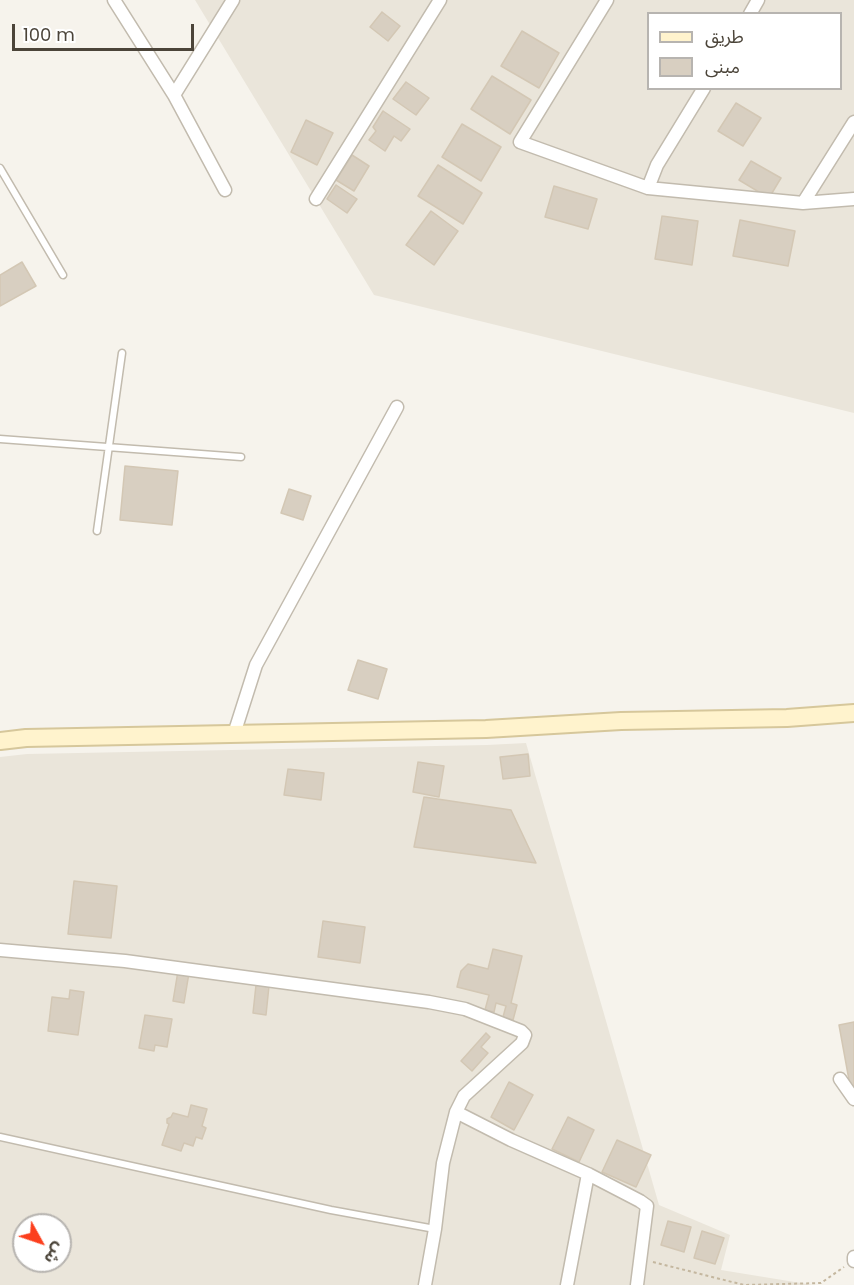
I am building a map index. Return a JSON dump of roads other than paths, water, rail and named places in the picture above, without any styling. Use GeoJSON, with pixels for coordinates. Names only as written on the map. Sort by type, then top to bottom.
{"type":"FeatureCollection","features":[{"type":"Feature","properties":{"kind":"street"},"geometry":{"type":"LineString","coordinates":[[114,0],[174,95],[225,190]]}},
{"type":"Feature","properties":{"kind":"street"},"geometry":{"type":"LineString","coordinates":[[174,95],[232,0]]}},
{"type":"Feature","properties":{"kind":"street"},"geometry":{"type":"LineString","coordinates":[[316,199],[440,0]]}},
{"type":"Feature","properties":{"kind":"street"},"geometry":{"type":"LineString","coordinates":[[607,0],[520,142],[648,188],[803,203],[854,199]]}},
{"type":"Feature","properties":{"kind":"street"},"geometry":{"type":"LineString","coordinates":[[648,188],[657,165],[703,90]]}},
{"type":"Feature","properties":{"kind":"street"},"geometry":{"type":"LineString","coordinates":[[803,203],[854,122]]}},
{"type":"Feature","properties":{"kind":"street"},"geometry":{"type":"LineString","coordinates":[[234,734],[256,665],[397,406]]}},
{"type":"Feature","properties":{"kind":"street"},"geometry":{"type":"LineString","coordinates":[[0,741],[26,738],[486,729],[621,721],[787,718],[854,713]]}},
{"type":"Feature","properties":{"kind":"street"},"geometry":{"type":"LineString","coordinates":[[0,951],[125,961],[429,1002],[465,1009],[521,1031],[525,1035],[522,1043],[464,1096],[456,1112],[443,1164],[425,1285]]}},
{"type":"Feature","properties":{"kind":"street"},"geometry":{"type":"LineString","coordinates":[[840,1079],[854,1099]]}},
{"type":"Feature","properties":{"kind":"street"},"geometry":{"type":"LineString","coordinates":[[456,1112],[588,1174],[647,1206],[637,1285]]}},
{"type":"Feature","properties":{"kind":"street"},"geometry":{"type":"LineString","coordinates":[[567,1285],[588,1174]]}},
{"type":"Feature","properties":{"kind":"lane"},"geometry":{"type":"LineString","coordinates":[[0,168],[63,275]]}},
{"type":"Feature","properties":{"kind":"lane"},"geometry":{"type":"LineString","coordinates":[[97,531],[122,353]]}},
{"type":"Feature","properties":{"kind":"lane"},"geometry":{"type":"LineString","coordinates":[[0,439],[241,457]]}},
{"type":"Feature","properties":{"kind":"lane"},"geometry":{"type":"LineString","coordinates":[[0,1137],[331,1210],[435,1229]]}}]}
